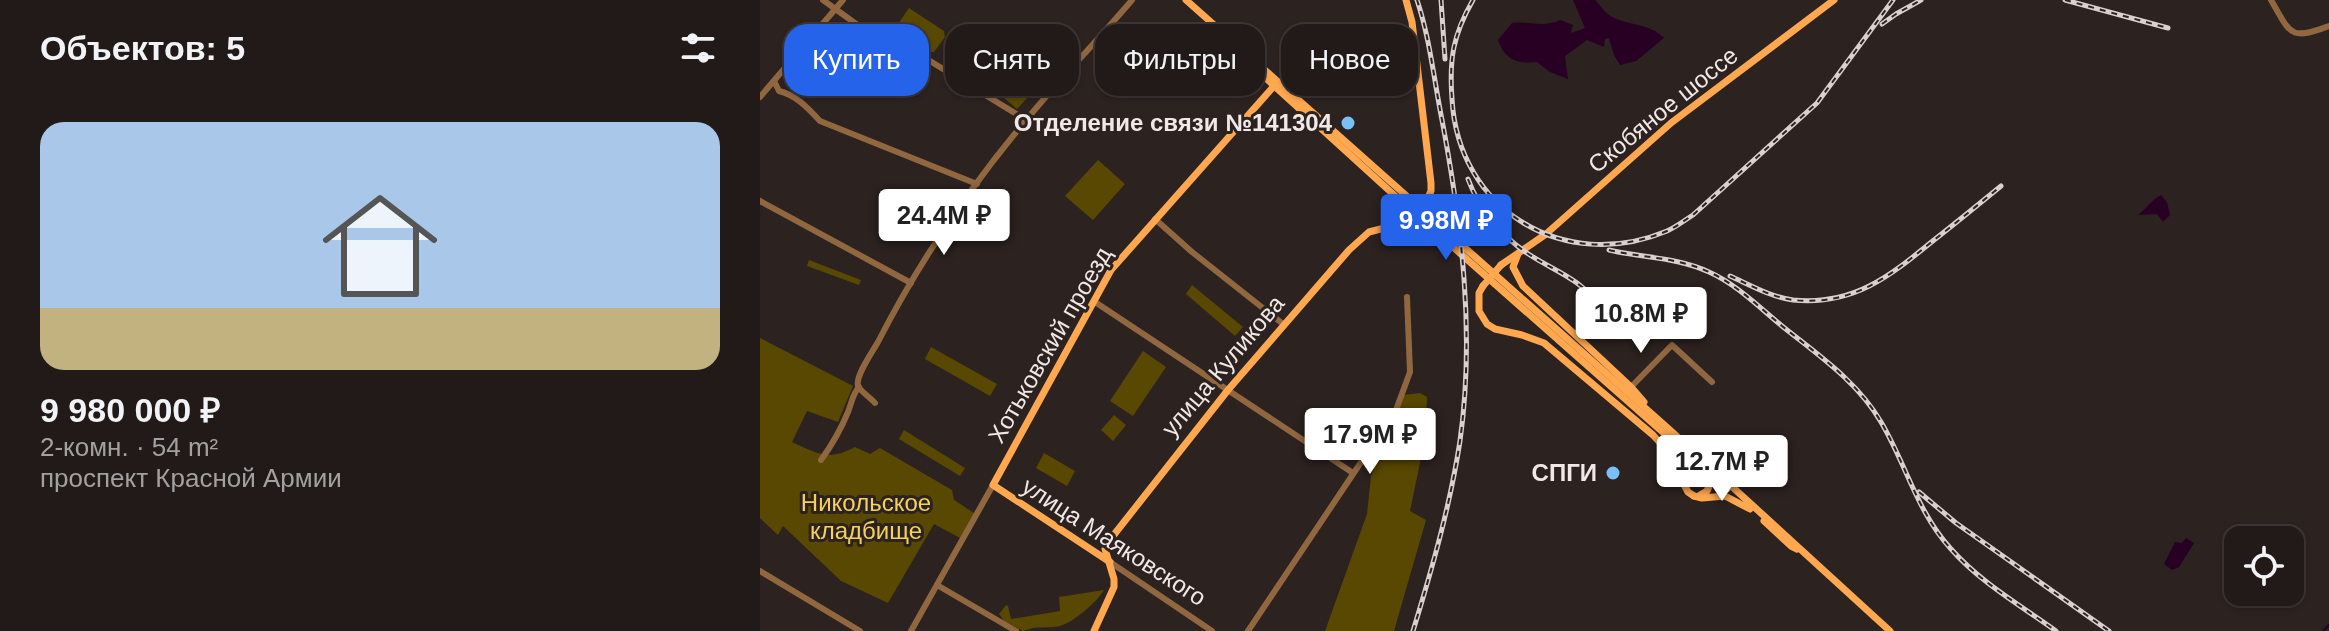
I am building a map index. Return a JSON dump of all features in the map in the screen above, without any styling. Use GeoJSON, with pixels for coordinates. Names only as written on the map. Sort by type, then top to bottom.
{"type":"FeatureCollection","features":[{"type":"Feature","properties":{"kind":"main road"},"geometry":{"type":"LineString","coordinates":[[1183,0],[1274,86],[1670,430]]}},
{"type":"Feature","properties":{"kind":"main road"},"geometry":{"type":"LineString","coordinates":[[1183,0],[1694,460],[1794,542],[1890,631]]}},
{"type":"Feature","properties":{"kind":"main road","name":"улица Куликова"},"geometry":{"type":"LineString","coordinates":[[1094,631],[1114,587],[1105,549],[1109,541],[1281,326],[1359,240],[1369,232],[1405,223],[1425,204],[1431,183],[1412,22],[1406,0]]}},
{"type":"Feature","properties":{"kind":"main road","name":"Скобяное шоссе"},"geometry":{"type":"LineString","coordinates":[[1694,496],[1688,492],[1663,446],[1653,435],[1556,352],[1533,338],[1495,329],[1487,324],[1479,311],[1479,293],[1501,265],[1564,219],[1671,123],[1834,0]]}},
{"type":"Feature","properties":{"kind":"main road","name":"Хотьковский проезд"},"geometry":{"type":"LineString","coordinates":[[993,485],[1111,270],[1274,86]]}},
{"type":"Feature","properties":{"kind":"main road"},"geometry":{"type":"LineString","coordinates":[[1519,252],[1513,267],[1523,286],[1631,387],[1750,509],[1791,546],[1800,550]]}},
{"type":"Feature","properties":{"kind":"main road"},"geometry":{"type":"LineString","coordinates":[[1694,460],[1710,484],[1705,493],[1694,496]]}},
{"type":"Feature","properties":{"kind":"main road"},"geometry":{"type":"LineString","coordinates":[[1694,496],[1710,493],[1717,477]]}},
{"type":"Feature","properties":{"kind":"main road","name":"улица Маяковского"},"geometry":{"type":"LineString","coordinates":[[993,485],[1110,562]]}},
{"type":"Feature","properties":{"kind":"main road"},"geometry":{"type":"LineString","coordinates":[[1694,496],[1725,496],[1750,509]]}},
{"type":"Feature","properties":{"kind":"street"},"geometry":{"type":"LineString","coordinates":[[823,0],[877,39],[930,61],[1026,120]]}},
{"type":"Feature","properties":{"kind":"street"},"geometry":{"type":"LineString","coordinates":[[760,97],[843,0]]}},
{"type":"Feature","properties":{"kind":"street"},"geometry":{"type":"LineString","coordinates":[[875,403],[857,383],[946,225],[1026,120],[1132,0]]}},
{"type":"Feature","properties":{"kind":"street"},"geometry":{"type":"LineString","coordinates":[[2271,0],[2287,28],[2294,33],[2308,34],[2329,26]]}},
{"type":"Feature","properties":{"kind":"street"},"geometry":{"type":"LineString","coordinates":[[774,81],[779,91],[803,103],[820,121],[977,184]]}},
{"type":"Feature","properties":{"kind":"street"},"geometry":{"type":"LineString","coordinates":[[760,201],[911,283]]}},
{"type":"Feature","properties":{"kind":"street"},"geometry":{"type":"LineString","coordinates":[[1155,219],[1281,326]]}},
{"type":"Feature","properties":{"kind":"street"},"geometry":{"type":"LineString","coordinates":[[1248,631],[1396,410],[1410,372],[1407,297]]}},
{"type":"Feature","properties":{"kind":"street"},"geometry":{"type":"LineString","coordinates":[[1095,302],[1353,473]]}},
{"type":"Feature","properties":{"kind":"street"},"geometry":{"type":"LineString","coordinates":[[1631,387],[1672,345],[1712,382]]}},
{"type":"Feature","properties":{"kind":"street"},"geometry":{"type":"LineString","coordinates":[[821,460],[848,411],[853,393],[859,387]]}},
{"type":"Feature","properties":{"kind":"street"},"geometry":{"type":"LineString","coordinates":[[911,631],[993,485]]}},
{"type":"Feature","properties":{"kind":"street","name":"улица Маяковского"},"geometry":{"type":"LineString","coordinates":[[1110,562],[1212,631]]}},
{"type":"Feature","properties":{"kind":"street"},"geometry":{"type":"LineString","coordinates":[[760,572],[860,631]]}},
{"type":"Feature","properties":{"kind":"street"},"geometry":{"type":"LineString","coordinates":[[937,585],[1016,631]]}},
{"type":"Feature","properties":{"kind":"green space"},"geometry":{"type":"Polygon","coordinates":[[[909,8],[944,31],[945,37],[934,52],[929,52],[929,24],[898,24],[909,8]]]}},
{"type":"Feature","properties":{"kind":"green space"},"geometry":{"type":"Polygon","coordinates":[[[1004,96],[1029,96],[1017,109],[1004,96]]]}},
{"type":"Feature","properties":{"kind":"green space"},"geometry":{"type":"Polygon","coordinates":[[[1098,160],[1125,184],[1093,220],[1065,196],[1098,160]]]}},
{"type":"Feature","properties":{"kind":"green space"},"geometry":{"type":"Polygon","coordinates":[[[809,260],[861,280],[859,285],[807,266],[809,260]]]}},
{"type":"Feature","properties":{"kind":"green space"},"geometry":{"type":"Polygon","coordinates":[[[1192,285],[1243,327],[1235,336],[1186,294],[1192,285]]]}},
{"type":"Feature","properties":{"kind":"green space","name":"Никольское кладбище"},"geometry":{"type":"Polygon","coordinates":[[[760,338],[853,386],[838,422],[807,411],[792,442],[830,455],[855,447],[870,454],[880,448],[952,490],[954,500],[974,513],[960,538],[934,524],[888,603],[841,581],[783,526],[778,535],[760,518],[760,338]]]}},
{"type":"Feature","properties":{"kind":"green space"},"geometry":{"type":"Polygon","coordinates":[[[931,347],[997,384],[990,396],[925,359],[931,347]]]}},
{"type":"Feature","properties":{"kind":"green space"},"geometry":{"type":"Polygon","coordinates":[[[1143,351],[1166,367],[1133,416],[1110,401],[1143,351]]]}},
{"type":"Feature","properties":{"kind":"green space"},"geometry":{"type":"Polygon","coordinates":[[[1420,393],[1427,397],[1428,424],[1410,511],[1426,520],[1394,631],[1325,631],[1367,514],[1371,476],[1403,395],[1420,393]]]}},
{"type":"Feature","properties":{"kind":"green space"},"geometry":{"type":"Polygon","coordinates":[[[1114,415],[1126,425],[1113,441],[1101,430],[1114,415]]]}},
{"type":"Feature","properties":{"kind":"green space"},"geometry":{"type":"Polygon","coordinates":[[[904,430],[965,468],[960,476],[899,439],[904,430]]]}},
{"type":"Feature","properties":{"kind":"green space"},"geometry":{"type":"Polygon","coordinates":[[[1044,453],[1075,471],[1067,486],[1036,468],[1044,453]]]}},
{"type":"Feature","properties":{"kind":"green space"},"geometry":{"type":"Polygon","coordinates":[[[1104,590],[1085,611],[1060,626],[1023,631],[1004,621],[999,614],[1006,605],[1011,619],[1060,611],[1059,597],[1104,590]]]}},
{"type":"Feature","properties":{"kind":"shaded area"},"geometry":{"type":"Polygon","coordinates":[[[1573,0],[1595,0],[1609,15],[1652,30],[1664,38],[1636,61],[1620,65],[1609,38],[1605,39],[1604,47],[1587,40],[1565,56],[1568,79],[1550,72],[1537,62],[1518,61],[1504,52],[1498,40],[1512,23],[1543,24],[1560,20],[1573,25],[1571,33],[1585,28],[1573,0]]]}},
{"type":"Feature","properties":{"kind":"shaded area"},"geometry":{"type":"Polygon","coordinates":[[[2161,195],[2167,202],[2170,215],[2163,222],[2157,214],[2138,215],[2154,199],[2161,195]]]}},
{"type":"Feature","properties":{"kind":"shaded area"},"geometry":{"type":"Polygon","coordinates":[[[2186,538],[2194,543],[2179,567],[2172,570],[2164,564],[2175,542],[2182,543],[2186,538]]]}},
{"type":"Feature","properties":{"kind":"waterway"},"geometry":{"type":"LineString","coordinates":[[2323,631],[2329,625]]}},
{"type":"Feature","properties":{"kind":"railway"},"geometry":{"type":"LineString","coordinates":[[1413,631],[1440,537],[1456,465],[1466,361],[1464,280],[1455,200],[1429,45],[1417,0]]}},
{"type":"Feature","properties":{"kind":"railway"},"geometry":{"type":"LineString","coordinates":[[1441,0],[1445,59]]}},
{"type":"Feature","properties":{"kind":"railway"},"geometry":{"type":"LineString","coordinates":[[1473,0],[1457,36],[1451,85],[1459,138],[1474,172],[1496,201],[1523,223],[1555,237],[1591,244],[1628,242],[1667,231],[1693,215],[1817,103],[1893,0]]}},
{"type":"Feature","properties":{"kind":"railway"},"geometry":{"type":"LineString","coordinates":[[1882,24],[1921,0]]}},
{"type":"Feature","properties":{"kind":"railway"},"geometry":{"type":"LineString","coordinates":[[2065,0],[2168,28]]}},
{"type":"Feature","properties":{"kind":"railway"},"geometry":{"type":"LineString","coordinates":[[1468,179],[1485,212],[1510,240],[1577,283],[1643,341]]}},
{"type":"Feature","properties":{"kind":"railway"},"geometry":{"type":"LineString","coordinates":[[1730,276],[1793,300],[1815,301],[1853,293],[1902,265],[2001,186]]}},
{"type":"Feature","properties":{"kind":"railway"},"geometry":{"type":"LineString","coordinates":[[1609,250],[1685,263],[1719,277],[1747,296],[1836,370],[1860,394],[1881,422],[1939,535],[1987,583],[2056,631]]}},
{"type":"Feature","properties":{"kind":"railway"},"geometry":{"type":"LineString","coordinates":[[1919,492],[1956,523],[2109,631]]}},
{"type":"Feature","properties":{"kind":"place","name":"Отделение связи №141304"},"geometry":{"type":"Point","coordinates":[1348,123]}},
{"type":"Feature","properties":{"kind":"place","name":"СПГИ"},"geometry":{"type":"Point","coordinates":[1613,473]}}]}
